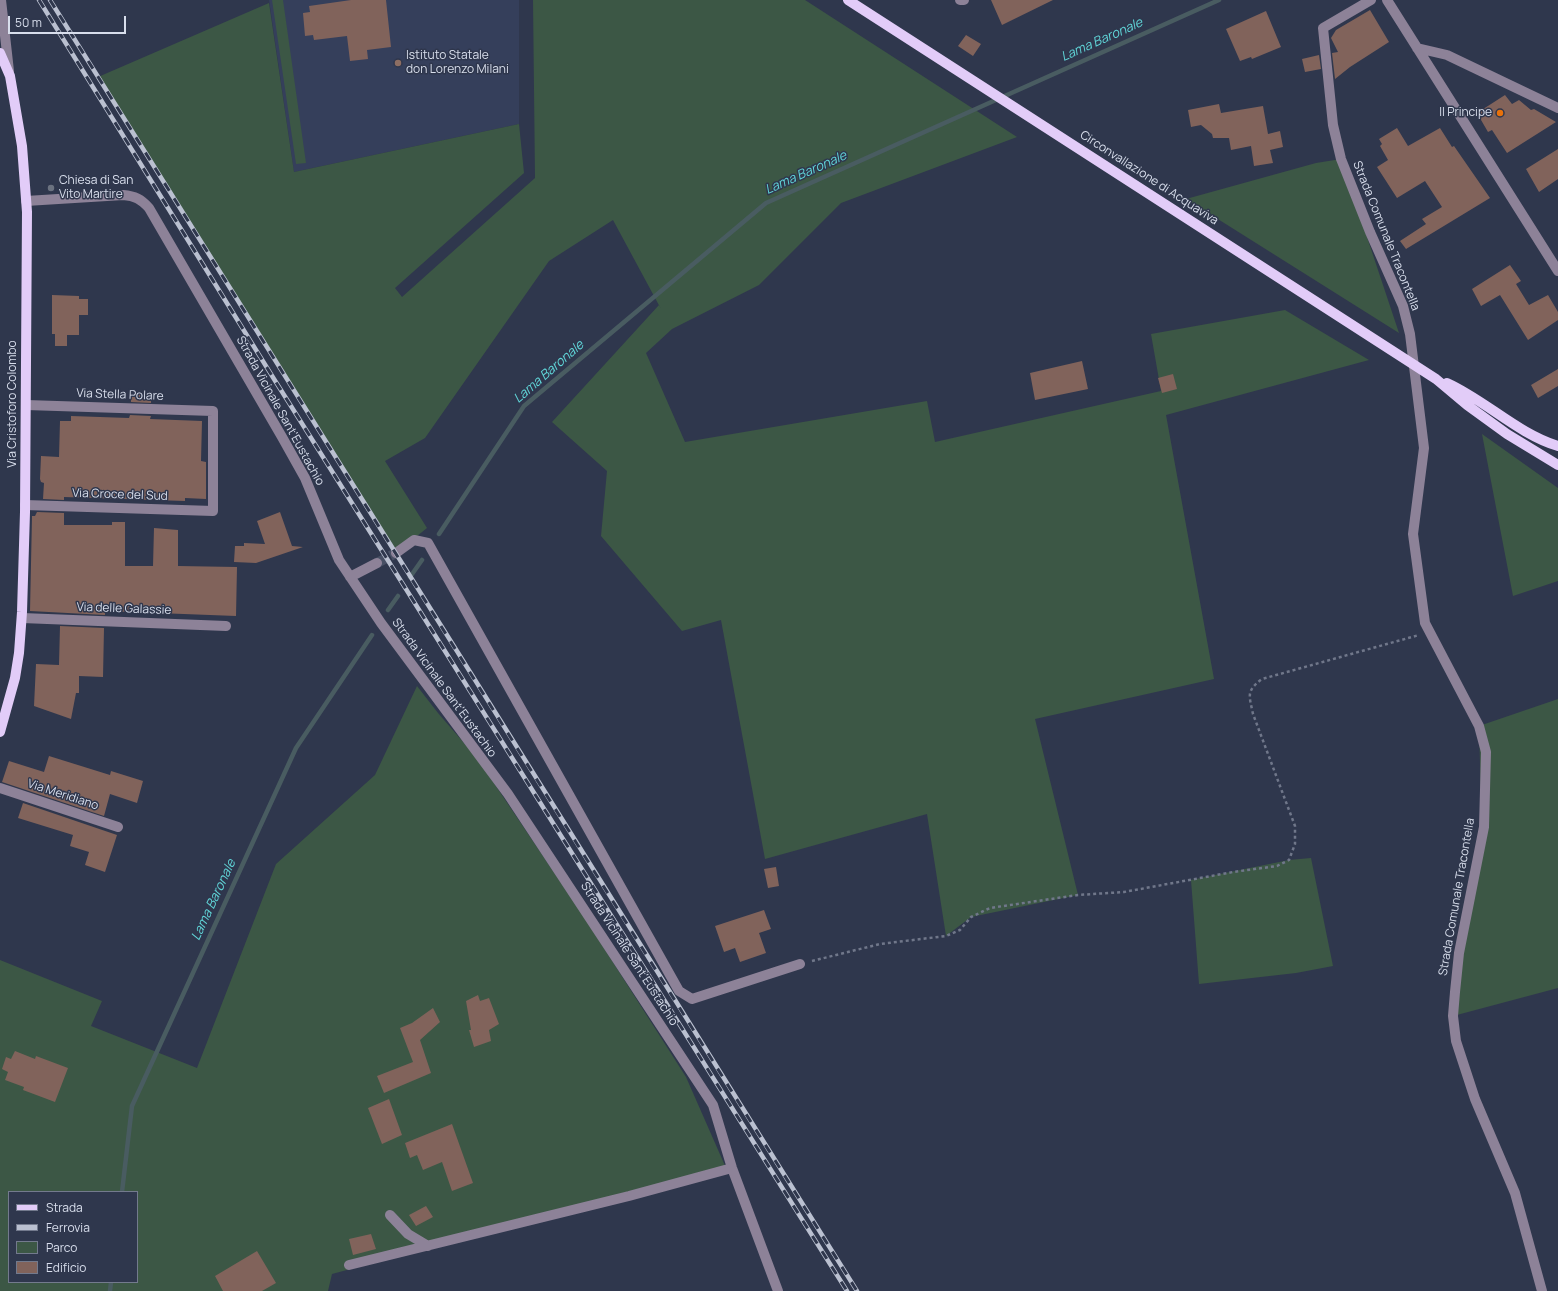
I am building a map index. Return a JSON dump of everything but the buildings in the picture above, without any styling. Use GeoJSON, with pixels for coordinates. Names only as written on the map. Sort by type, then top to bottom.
{"type":"FeatureCollection","features":[{"type":"Feature","properties":{"kind":"main road","name":"Circonvallazione di Acquaviva"},"geometry":{"type":"LineString","coordinates":[[848,0],[1436,379]]}},
{"type":"Feature","properties":{"kind":"main road","name":"Via Cristoforo Colombo"},"geometry":{"type":"LineString","coordinates":[[0,53],[10,76],[22,146],[26,201],[26,405],[22,618],[15,678],[0,732]]}},
{"type":"Feature","properties":{"kind":"main road"},"geometry":{"type":"LineString","coordinates":[[1436,379],[1466,393],[1533,436],[1558,446]]}},
{"type":"Feature","properties":{"kind":"main road"},"geometry":{"type":"LineString","coordinates":[[1436,379],[1467,405],[1507,434],[1558,465]]}},
{"type":"Feature","properties":{"kind":"street"},"geometry":{"type":"LineString","coordinates":[[1,0],[10,76]]}},
{"type":"Feature","properties":{"kind":"street","name":"Strada Comunale Tracontella"},"geometry":{"type":"LineString","coordinates":[[1371,0],[1323,28],[1333,125],[1341,159],[1370,232],[1403,306],[1410,334],[1424,448],[1413,534],[1421,603],[1425,623],[1478,726],[1486,752],[1484,827],[1459,952],[1454,992],[1453,1016],[1456,1041],[1475,1099],[1515,1193],[1542,1291]]}},
{"type":"Feature","properties":{"kind":"street"},"geometry":{"type":"LineString","coordinates":[[1387,0],[1558,271]]}},
{"type":"Feature","properties":{"kind":"street"},"geometry":{"type":"LineString","coordinates":[[1417,48],[1447,54],[1558,108]]}},
{"type":"Feature","properties":{"kind":"street","name":"Strada Vicinale Sant'Eustachio"},"geometry":{"type":"LineString","coordinates":[[26,201],[123,195],[135,196],[141,199],[149,208],[305,478],[339,560],[381,624],[508,794],[713,1105],[732,1168],[778,1291]]}},
{"type":"Feature","properties":{"kind":"street","name":"Via Stella Polare"},"geometry":{"type":"LineString","coordinates":[[26,405],[213,411],[213,511]]}},
{"type":"Feature","properties":{"kind":"street","name":"Via Croce del Sud"},"geometry":{"type":"LineString","coordinates":[[25,505],[213,511]]}},
{"type":"Feature","properties":{"kind":"street"},"geometry":{"type":"LineString","coordinates":[[396,553],[414,540],[428,543],[679,991],[692,999],[800,964]]}},
{"type":"Feature","properties":{"kind":"street"},"geometry":{"type":"LineString","coordinates":[[350,577],[377,563]]}},
{"type":"Feature","properties":{"kind":"street","name":"Via delle Galassie"},"geometry":{"type":"LineString","coordinates":[[22,618],[226,626]]}},
{"type":"Feature","properties":{"kind":"street","name":"Via Meridiano"},"geometry":{"type":"LineString","coordinates":[[0,788],[118,826]]}},
{"type":"Feature","properties":{"kind":"street"},"geometry":{"type":"LineString","coordinates":[[349,1265],[629,1196],[732,1168]]}},
{"type":"Feature","properties":{"kind":"street"},"geometry":{"type":"LineString","coordinates":[[390,1215],[408,1234],[428,1246]]}},
{"type":"Feature","properties":{"kind":"path"},"geometry":{"type":"LineString","coordinates":[[800,964],[880,944],[946,936],[960,930],[971,917],[990,908],[1078,895],[1138,890],[1233,872],[1277,866],[1289,860],[1295,844],[1296,826],[1253,714],[1249,695],[1252,686],[1262,679],[1429,632]]}},
{"type":"Feature","properties":{"kind":"shaded area","name":"Istituto Statale don Lorenzo Milani"},"geometry":{"type":"Polygon","coordinates":[[[269,0],[519,0],[519,124],[294,172],[269,0]]]}},
{"type":"Feature","properties":{"kind":"green space"},"geometry":{"type":"Polygon","coordinates":[[[272,0],[283,0],[306,163],[296,164],[272,0]]]}},
{"type":"Feature","properties":{"kind":"green space"},"geometry":{"type":"Polygon","coordinates":[[[533,0],[805,0],[1017,137],[841,203],[759,285],[672,329],[646,353],[685,442],[927,401],[935,442],[1161,391],[1151,334],[1285,310],[1369,360],[1166,415],[1214,679],[1035,719],[1078,895],[971,917],[946,936],[927,814],[765,859],[721,620],[682,631],[601,536],[607,471],[552,422],[659,305],[613,220],[549,261],[425,438],[385,461],[427,528],[396,553],[98,77],[269,3],[294,172],[519,124],[524,173],[395,288],[402,297],[535,178],[533,0]]]}},
{"type":"Feature","properties":{"kind":"green space"},"geometry":{"type":"Polygon","coordinates":[[[1341,159],[1399,333],[1186,199],[1316,163],[1341,159]]]}},
{"type":"Feature","properties":{"kind":"green space"},"geometry":{"type":"Polygon","coordinates":[[[1482,434],[1558,488],[1558,581],[1513,596],[1482,434]]]}},
{"type":"Feature","properties":{"kind":"green space"},"geometry":{"type":"Polygon","coordinates":[[[417,686],[477,758],[586,920],[686,1077],[726,1168],[332,1274],[328,1291],[0,1291],[0,960],[102,1001],[91,1026],[197,1068],[276,864],[375,775],[417,686]]]}},
{"type":"Feature","properties":{"kind":"green space"},"geometry":{"type":"Polygon","coordinates":[[[1558,699],[1558,988],[1453,1016],[1482,839],[1479,726],[1558,699]]]}},
{"type":"Feature","properties":{"kind":"green space"},"geometry":{"type":"Polygon","coordinates":[[[1311,858],[1333,966],[1296,973],[1199,984],[1191,880],[1289,860],[1311,858]]]}},
{"type":"Feature","properties":{"kind":"waterway","name":"Lama Baronale"},"geometry":{"type":"LineString","coordinates":[[439,534],[524,406],[766,203],[1219,0]]}},
{"type":"Feature","properties":{"kind":"waterway","name":"Lama Baronale"},"geometry":{"type":"LineString","coordinates":[[410,577],[422,560]]}},
{"type":"Feature","properties":{"kind":"waterway","name":"Lama Baronale"},"geometry":{"type":"LineString","coordinates":[[388,610],[398,596]]}},
{"type":"Feature","properties":{"kind":"waterway","name":"Lama Baronale"},"geometry":{"type":"LineString","coordinates":[[122,1191],[132,1106],[296,748],[372,635]]}},
{"type":"Feature","properties":{"kind":"waterway","name":"Lama Baronale"},"geometry":{"type":"LineString","coordinates":[[110,1291],[111,1283]]}},
{"type":"Feature","properties":{"kind":"tunnel"},"geometry":{"type":"LineString","coordinates":[[377,563],[396,553]]}},
{"type":"Feature","properties":{"kind":"railway"},"geometry":{"type":"LineString","coordinates":[[39,0],[274,379],[847,1291]]}},
{"type":"Feature","properties":{"kind":"railway"},"geometry":{"type":"LineString","coordinates":[[50,0],[857,1291]]}},
{"type":"Feature","properties":{"kind":"place","name":"Istituto Statale don Lorenzo Milani"},"geometry":{"type":"Point","coordinates":[398,63]}},
{"type":"Feature","properties":{"kind":"place","name":"Il Principe"},"geometry":{"type":"Point","coordinates":[1500,113]}},
{"type":"Feature","properties":{"kind":"place","name":"Chiesa di San Vito Martire"},"geometry":{"type":"Point","coordinates":[51,188]}}]}
